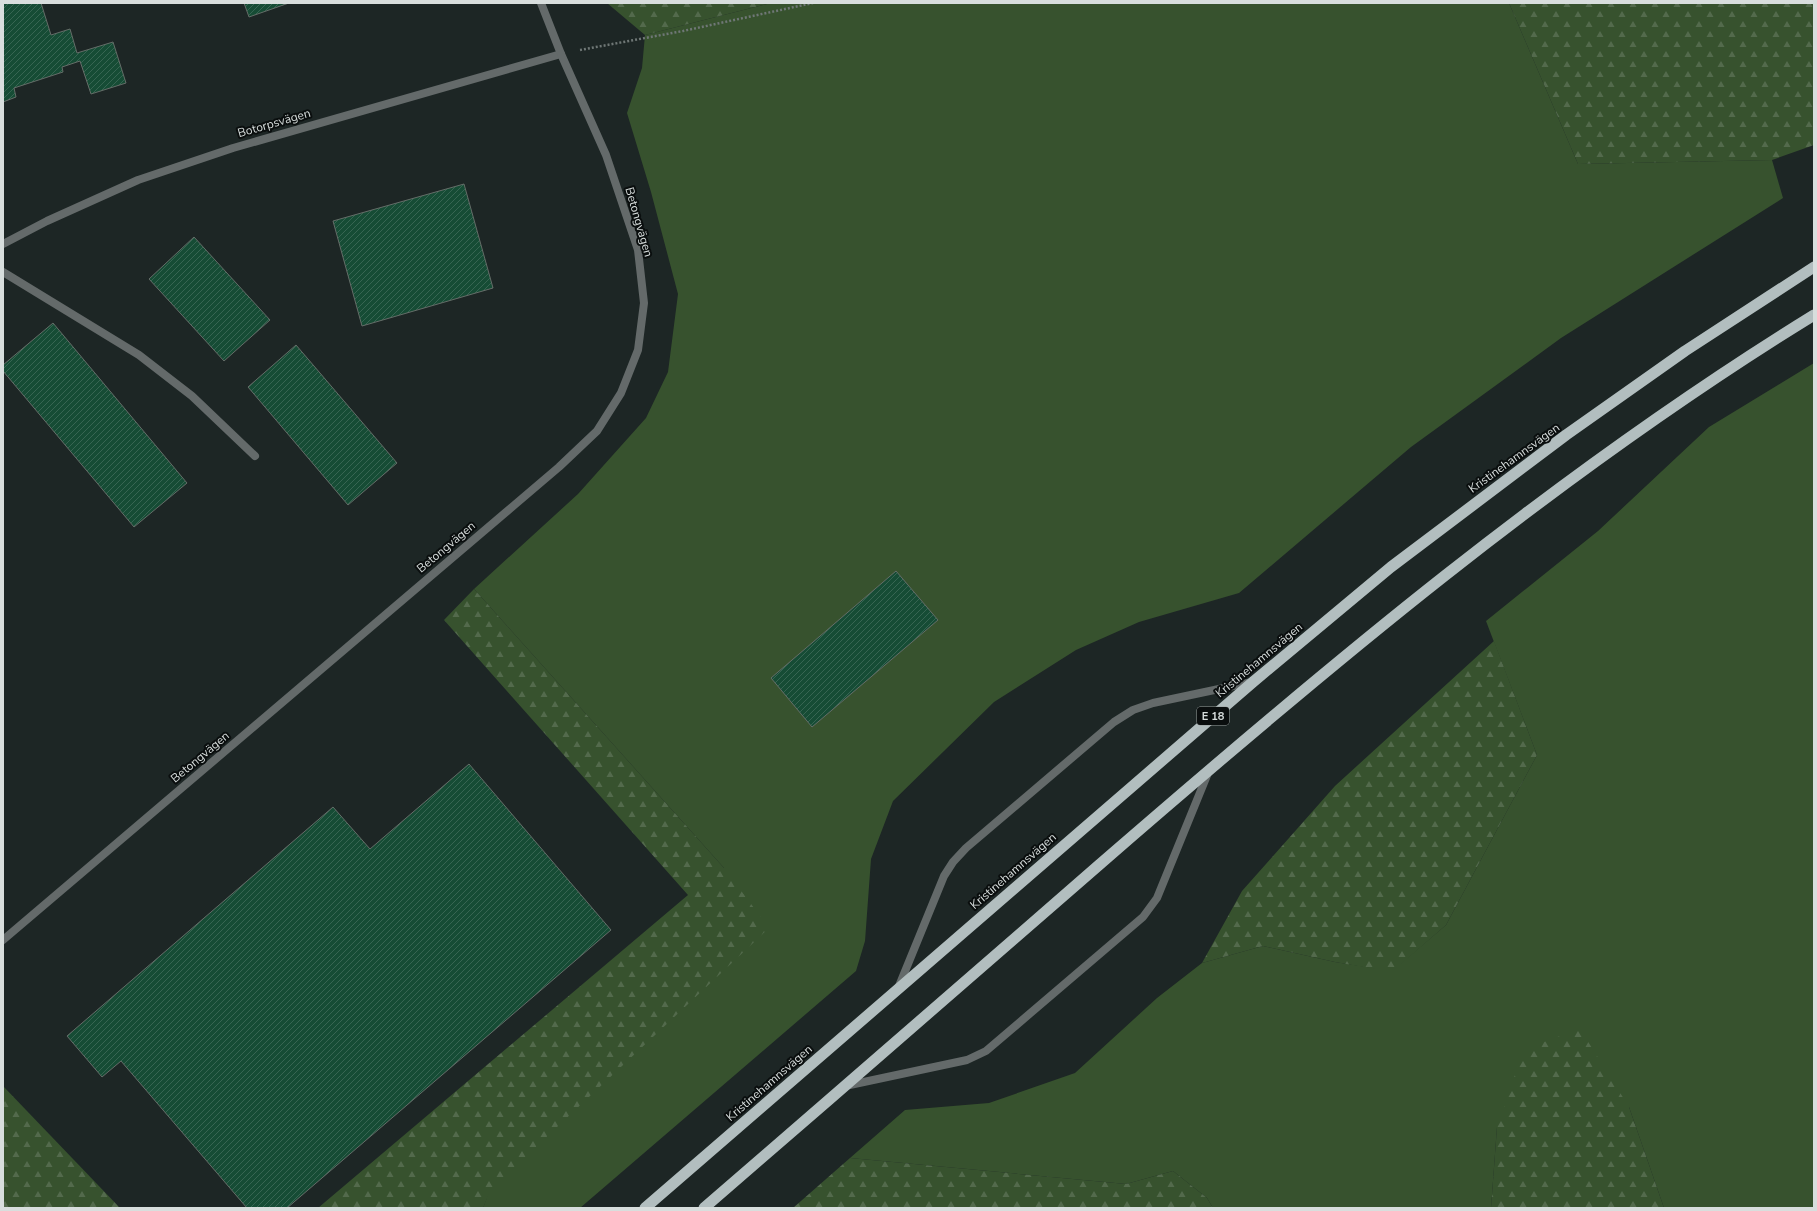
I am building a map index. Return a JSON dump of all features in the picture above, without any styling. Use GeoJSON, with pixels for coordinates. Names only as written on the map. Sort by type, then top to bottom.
{"type":"FeatureCollection","features":[{"type":"Feature","properties":{"kind":"highway","name":"Kristinehamnsvägen"},"geometry":{"type":"LineString","coordinates":[[645,1208],[899,986],[1253,682],[1391,566],[1554,444],[1685,351],[1814,267]]}},
{"type":"Feature","properties":{"kind":"highway"},"geometry":{"type":"LineString","coordinates":[[704,1208],[1209,770],[1351,650],[1481,545],[1676,405],[1814,315]]}},
{"type":"Feature","properties":{"kind":"street","name":"Betongvägen"},"geometry":{"type":"LineString","coordinates":[[3,940],[559,467],[597,430],[621,393],[638,350],[644,303],[638,250],[606,155],[561,54],[542,3]]}},
{"type":"Feature","properties":{"kind":"street","name":"Botorpsvägen"},"geometry":{"type":"LineString","coordinates":[[3,244],[47,221],[138,180],[226,150],[464,80],[561,54]]}},
{"type":"Feature","properties":{"kind":"street"},"geometry":{"type":"LineString","coordinates":[[3,272],[139,354],[192,396],[255,456]]}},
{"type":"Feature","properties":{"kind":"street","name":"E 18"},"geometry":{"type":"LineString","coordinates":[[899,986],[944,876],[953,862],[966,848],[1114,722],[1133,710],[1153,702],[1253,682]]}},
{"type":"Feature","properties":{"kind":"street"},"geometry":{"type":"LineString","coordinates":[[844,1086],[967,1060],[986,1051],[1143,917],[1157,898],[1209,770]]}},
{"type":"Feature","properties":{"kind":"path"},"geometry":{"type":"LineString","coordinates":[[561,54],[683,31],[813,3]]}},
{"type":"Feature","properties":{"kind":"green space"},"geometry":{"type":"Polygon","coordinates":[[[607,3],[771,3],[645,35],[607,3]]]}},
{"type":"Feature","properties":{"kind":"green space"},"geometry":{"type":"Polygon","coordinates":[[[771,3],[1509,3],[1578,164],[1772,160],[1783,198],[1561,338],[1411,447],[1239,593],[1139,622],[1076,650],[994,702],[893,801],[871,859],[865,941],[856,971],[580,1208],[483,1208],[490,1189],[724,868],[474,589],[578,494],[646,418],[668,372],[678,294],[651,192],[627,113],[642,68],[645,35],[771,3]]]}},
{"type":"Feature","properties":{"kind":"green space"},"geometry":{"type":"Polygon","coordinates":[[[1509,3],[1814,3],[1814,145],[1772,160],[1578,164],[1509,3]]]}},
{"type":"Feature","properties":{"kind":"green space"},"geometry":{"type":"Polygon","coordinates":[[[1814,363],[1814,1208],[1664,1208],[1629,1107],[1497,1127],[1491,1208],[1213,1208],[1207,1198],[1173,1171],[1126,1184],[850,1158],[905,1110],[989,1103],[1075,1073],[1157,998],[1202,963],[1263,946],[1335,962],[1392,971],[1446,925],[1537,755],[1486,621],[1598,531],[1709,427],[1814,363]]]}},
{"type":"Feature","properties":{"kind":"green space"},"geometry":{"type":"Polygon","coordinates":[[[474,589],[724,868],[769,928],[491,1189],[483,1208],[318,1208],[688,895],[444,620],[474,589]]]}},
{"type":"Feature","properties":{"kind":"green space"},"geometry":{"type":"Polygon","coordinates":[[[1494,641],[1537,755],[1446,925],[1392,972],[1335,962],[1263,946],[1202,963],[1242,891],[1335,786],[1494,641]]]}},
{"type":"Feature","properties":{"kind":"green space"},"geometry":{"type":"Polygon","coordinates":[[[1580,1029],[1629,1107],[1664,1208],[1491,1208],[1497,1127],[1524,1049],[1580,1029]]]}},
{"type":"Feature","properties":{"kind":"green space"},"geometry":{"type":"Polygon","coordinates":[[[3,1086],[120,1208],[3,1208],[3,1086]]]}},
{"type":"Feature","properties":{"kind":"green space"},"geometry":{"type":"Polygon","coordinates":[[[850,1158],[1126,1184],[1173,1171],[1207,1198],[1213,1208],[793,1208],[850,1158]]]}},
{"type":"Feature","properties":{"kind":"building"},"geometry":{"type":"Polygon","coordinates":[[[3,3],[41,3],[51,35],[70,29],[77,53],[113,42],[126,83],[91,94],[80,61],[62,67],[63,72],[14,88],[16,97],[3,102],[3,3]]]}},
{"type":"Feature","properties":{"kind":"building"},"geometry":{"type":"Polygon","coordinates":[[[244,3],[289,3],[249,17],[244,3]]]}},
{"type":"Feature","properties":{"kind":"building"},"geometry":{"type":"Polygon","coordinates":[[[464,184],[493,288],[362,326],[333,221],[464,184]]]}},
{"type":"Feature","properties":{"kind":"building"},"geometry":{"type":"Polygon","coordinates":[[[194,237],[270,320],[224,361],[149,279],[194,237]]]}},
{"type":"Feature","properties":{"kind":"building"},"geometry":{"type":"Polygon","coordinates":[[[53,323],[187,483],[134,527],[3,371],[3,365],[53,323]]]}},
{"type":"Feature","properties":{"kind":"building"},"geometry":{"type":"Polygon","coordinates":[[[296,345],[397,463],[348,505],[248,387],[296,345]]]}},
{"type":"Feature","properties":{"kind":"building"},"geometry":{"type":"Polygon","coordinates":[[[896,571],[938,620],[812,727],[771,678],[896,571]]]}},
{"type":"Feature","properties":{"kind":"building"},"geometry":{"type":"Polygon","coordinates":[[[469,764],[611,930],[287,1208],[247,1208],[121,1061],[102,1077],[67,1036],[333,807],[370,849],[469,764]]]}}]}
